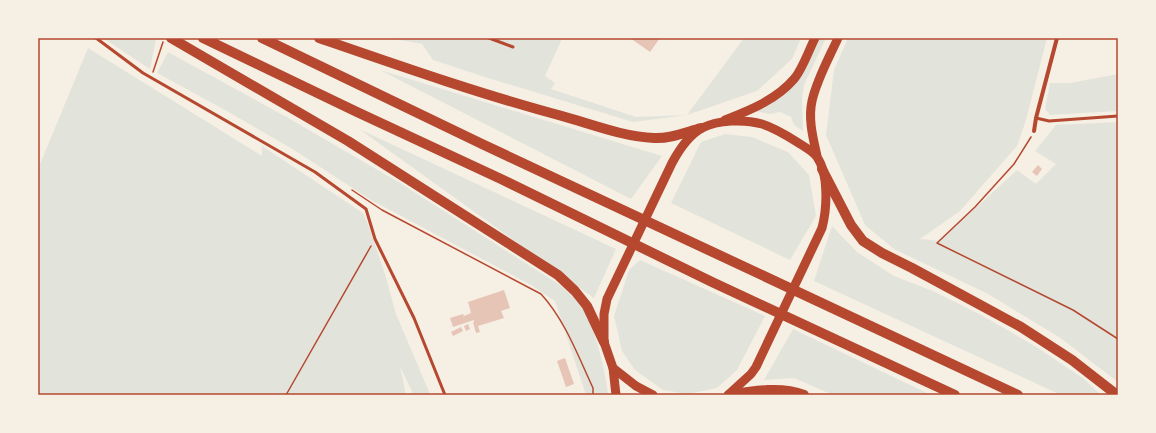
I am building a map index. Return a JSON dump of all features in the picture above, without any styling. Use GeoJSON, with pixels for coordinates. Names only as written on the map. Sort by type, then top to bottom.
{"type":"FeatureCollection","features":[{"type":"Feature","properties":{"kind":"highway"},"geometry":{"type":"LineString","coordinates":[[171,38],[348,141],[558,275],[575,291],[587,306],[604,342]]}},
{"type":"Feature","properties":{"kind":"highway"},"geometry":{"type":"LineString","coordinates":[[203,38],[501,179],[712,282],[955,395]]}},
{"type":"Feature","properties":{"kind":"highway"},"geometry":{"type":"LineString","coordinates":[[262,38],[482,144],[1018,395]]}},
{"type":"Feature","properties":{"kind":"highway"},"geometry":{"type":"LineString","coordinates":[[319,38],[405,68],[527,107],[623,133],[654,138],[667,137],[701,128]]}},
{"type":"Feature","properties":{"kind":"highway"},"geometry":{"type":"LineString","coordinates":[[822,169],[851,225],[863,240],[882,253],[1021,327],[1072,360],[1117,395]]}},
{"type":"Feature","properties":{"kind":"highway"},"geometry":{"type":"LineString","coordinates":[[728,395],[775,390],[804,395]]}},
{"type":"Feature","properties":{"kind":"main road"},"geometry":{"type":"LineString","coordinates":[[616,395],[613,368],[604,342],[605,307],[607,299],[620,271],[672,163],[691,136],[701,128],[752,109],[779,94],[795,78],[815,38]]}},
{"type":"Feature","properties":{"kind":"main road"},"geometry":{"type":"LineString","coordinates":[[728,395],[751,374],[772,335],[811,253],[826,216],[826,193],[822,169],[817,156],[812,130],[812,102],[816,87],[838,38]]}},
{"type":"Feature","properties":{"kind":"main road"},"geometry":{"type":"LineString","coordinates":[[720,122],[746,122],[761,124],[778,130],[817,156]]}},
{"type":"Feature","properties":{"kind":"main road"},"geometry":{"type":"LineString","coordinates":[[613,368],[636,386],[654,395]]}},
{"type":"Feature","properties":{"kind":"street"},"geometry":{"type":"LineString","coordinates":[[1034,131],[1057,38]]}},
{"type":"Feature","properties":{"kind":"lane"},"geometry":{"type":"LineString","coordinates":[[96,38],[143,73],[315,172],[366,209],[375,239],[414,318],[442,384],[445,395]]}},
{"type":"Feature","properties":{"kind":"lane"},"geometry":{"type":"LineString","coordinates":[[489,38],[513,47]]}},
{"type":"Feature","properties":{"kind":"lane"},"geometry":{"type":"LineString","coordinates":[[1036,118],[1049,121],[1118,116]]}},
{"type":"Feature","properties":{"kind":"path"},"geometry":{"type":"LineString","coordinates":[[153,73],[160,48]]}},
{"type":"Feature","properties":{"kind":"path"},"geometry":{"type":"LineString","coordinates":[[1034,131],[1014,164],[975,207],[937,243],[1073,310],[1118,339]]}},
{"type":"Feature","properties":{"kind":"path"},"geometry":{"type":"LineString","coordinates":[[350,189],[382,210],[541,294],[552,306],[570,337],[593,388],[593,395]]}},
{"type":"Feature","properties":{"kind":"path"},"geometry":{"type":"LineString","coordinates":[[286,395],[375,239]]}},
{"type":"Feature","properties":{"kind":"shaded area"},"geometry":{"type":"Polygon","coordinates":[[[103,38],[156,39],[150,69],[103,38]]]}},
{"type":"Feature","properties":{"kind":"shaded area"},"geometry":{"type":"Polygon","coordinates":[[[389,38],[561,38],[545,76],[555,83],[551,89],[636,117],[687,115],[633,122],[433,60],[422,44],[389,38]]]}},
{"type":"Feature","properties":{"kind":"shaded area"},"geometry":{"type":"Polygon","coordinates":[[[744,38],[801,38],[792,59],[757,91],[687,115],[744,38]]]}},
{"type":"Feature","properties":{"kind":"shaded area"},"geometry":{"type":"Polygon","coordinates":[[[819,38],[826,38],[804,85],[802,98],[803,131],[794,125],[791,117],[780,112],[770,114],[755,111],[780,95],[819,38]]]}},
{"type":"Feature","properties":{"kind":"shaded area"},"geometry":{"type":"Polygon","coordinates":[[[848,38],[1047,38],[1026,120],[1017,146],[960,211],[920,239],[940,241],[1017,170],[1036,184],[1056,164],[1035,151],[1056,125],[1118,122],[1118,382],[1059,337],[988,294],[894,249],[865,225],[826,135],[834,70],[848,38]]]}},
{"type":"Feature","properties":{"kind":"shaded area"},"geometry":{"type":"Polygon","coordinates":[[[88,48],[262,156],[262,146],[363,213],[385,274],[396,314],[430,394],[413,394],[400,366],[406,395],[38,395],[38,169],[88,48]]]}},
{"type":"Feature","properties":{"kind":"shaded area"},"geometry":{"type":"Polygon","coordinates":[[[168,52],[290,119],[400,183],[563,287],[580,303],[588,318],[599,351],[608,395],[586,395],[555,301],[531,285],[371,200],[294,150],[157,73],[168,52]]]}},
{"type":"Feature","properties":{"kind":"shaded area"},"geometry":{"type":"Polygon","coordinates":[[[380,70],[662,156],[631,199],[380,70]]]}},
{"type":"Feature","properties":{"kind":"shaded area"},"geometry":{"type":"Polygon","coordinates":[[[1118,74],[1118,111],[1050,115],[1045,109],[1050,83],[1070,83],[1118,74]]]}},
{"type":"Feature","properties":{"kind":"shaded area"},"geometry":{"type":"Polygon","coordinates":[[[359,129],[616,249],[594,298],[359,129]]]}},
{"type":"Feature","properties":{"kind":"shaded area"},"geometry":{"type":"Polygon","coordinates":[[[725,134],[752,137],[788,152],[809,175],[816,216],[790,260],[671,203],[701,142],[725,134]]]}},
{"type":"Feature","properties":{"kind":"shaded area"},"geometry":{"type":"Polygon","coordinates":[[[832,226],[857,252],[894,276],[935,292],[983,316],[1038,348],[1084,379],[1101,395],[1061,395],[814,281],[832,226]]]}},
{"type":"Feature","properties":{"kind":"shaded area"},"geometry":{"type":"Polygon","coordinates":[[[640,260],[765,316],[737,370],[717,388],[688,394],[663,390],[635,370],[622,351],[614,316],[629,270],[640,260]]]}},
{"type":"Feature","properties":{"kind":"shaded area"},"geometry":{"type":"Polygon","coordinates":[[[793,329],[931,395],[833,395],[794,378],[764,380],[793,329]]]}},
{"type":"Feature","properties":{"kind":"building"},"geometry":{"type":"Polygon","coordinates":[[[630,38],[660,38],[650,52],[630,38]]]}},
{"type":"Feature","properties":{"kind":"building"},"geometry":{"type":"Polygon","coordinates":[[[1038,165],[1042,169],[1037,176],[1032,172],[1038,165]]]}},
{"type":"Feature","properties":{"kind":"building"},"geometry":{"type":"Polygon","coordinates":[[[504,290],[510,308],[501,311],[504,318],[478,326],[480,332],[476,333],[473,322],[474,320],[453,327],[450,318],[463,314],[464,316],[471,313],[468,302],[504,290]]]}},
{"type":"Feature","properties":{"kind":"building"},"geometry":{"type":"Polygon","coordinates":[[[468,324],[470,329],[466,331],[464,326],[468,324]]]}},
{"type":"Feature","properties":{"kind":"building"},"geometry":{"type":"Polygon","coordinates":[[[461,327],[463,331],[453,336],[451,332],[461,327]]]}},
{"type":"Feature","properties":{"kind":"building"},"geometry":{"type":"Polygon","coordinates":[[[565,358],[574,384],[566,387],[557,361],[565,358]]]}}]}
